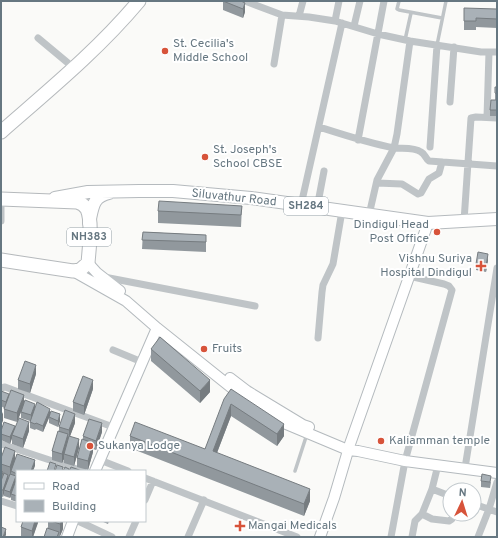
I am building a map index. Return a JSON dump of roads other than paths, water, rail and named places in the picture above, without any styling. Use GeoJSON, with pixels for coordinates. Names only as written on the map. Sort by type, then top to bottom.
{"type":"FeatureCollection","features":[{"type":"Feature","properties":{"kind":"highway"},"geometry":{"type":"LineString","coordinates":[[1,123],[115,21],[132,1]]}},
{"type":"Feature","properties":{"kind":"highway"},"geometry":{"type":"LineString","coordinates":[[1,132],[100,44],[139,1]]}},
{"type":"Feature","properties":{"kind":"highway","name":"NH383"},"geometry":{"type":"LineString","coordinates":[[1,198],[46,199],[77,202],[81,203],[86,208],[89,223],[88,263],[80,270],[73,271]]}},
{"type":"Feature","properties":{"kind":"highway"},"geometry":{"type":"LineString","coordinates":[[1,260],[73,271]]}},
{"type":"Feature","properties":{"kind":"main road","name":"Siluvathur Road"},"geometry":{"type":"LineString","coordinates":[[89,223],[96,199],[100,195],[114,191]]}},
{"type":"Feature","properties":{"kind":"main road","name":"Siluvathur Road"},"geometry":{"type":"LineString","coordinates":[[46,199],[88,192],[173,191],[251,198],[428,224],[497,219]]}},
{"type":"Feature","properties":{"kind":"main road"},"geometry":{"type":"LineString","coordinates":[[320,537],[352,448],[409,276],[428,224]]}},
{"type":"Feature","properties":{"kind":"main road"},"geometry":{"type":"LineString","coordinates":[[88,263],[101,276],[258,407],[286,424],[307,434],[352,448],[405,461],[497,473]]}},
{"type":"Feature","properties":{"kind":"main road"},"geometry":{"type":"LineString","coordinates":[[73,271],[126,301],[157,328],[224,378],[303,425],[352,448]]}},
{"type":"Feature","properties":{"kind":"main road"},"geometry":{"type":"LineString","coordinates":[[95,470],[157,328]]}},
{"type":"Feature","properties":{"kind":"main road"},"geometry":{"type":"LineString","coordinates":[[67,537],[72,522]]}},
{"type":"Feature","properties":{"kind":"street"},"geometry":{"type":"LineString","coordinates":[[245,1],[282,15],[339,22],[378,34],[437,45],[497,52]]}},
{"type":"Feature","properties":{"kind":"street"},"geometry":{"type":"LineString","coordinates":[[299,16],[302,1]]}},
{"type":"Feature","properties":{"kind":"street"},"geometry":{"type":"LineString","coordinates":[[301,205],[319,127],[339,22],[339,1]]}},
{"type":"Feature","properties":{"kind":"street"},"geometry":{"type":"LineString","coordinates":[[354,26],[360,1]]}},
{"type":"Feature","properties":{"kind":"street"},"geometry":{"type":"LineString","coordinates":[[358,140],[384,1]]}},
{"type":"Feature","properties":{"kind":"street"},"geometry":{"type":"LineString","coordinates":[[274,64],[282,15]]}},
{"type":"Feature","properties":{"kind":"street"},"geometry":{"type":"LineString","coordinates":[[38,38],[68,63]]}},
{"type":"Feature","properties":{"kind":"street"},"geometry":{"type":"LineString","coordinates":[[369,215],[377,183],[394,148],[408,40]]}},
{"type":"Feature","properties":{"kind":"street"},"geometry":{"type":"LineString","coordinates":[[430,147],[437,45]]}},
{"type":"Feature","properties":{"kind":"street"},"geometry":{"type":"LineString","coordinates":[[450,102],[454,47]]}},
{"type":"Feature","properties":{"kind":"street"},"geometry":{"type":"LineString","coordinates":[[487,117],[489,52]]}},
{"type":"Feature","properties":{"kind":"street"},"geometry":{"type":"LineString","coordinates":[[464,221],[471,118],[497,118]]}},
{"type":"Feature","properties":{"kind":"street"},"geometry":{"type":"LineString","coordinates":[[319,127],[358,140],[394,148],[417,150],[423,153],[427,160],[497,166]]}},
{"type":"Feature","properties":{"kind":"street"},"geometry":{"type":"LineString","coordinates":[[377,183],[402,184],[418,194],[431,178],[437,175],[442,162]]}},
{"type":"Feature","properties":{"kind":"street"},"geometry":{"type":"LineString","coordinates":[[317,208],[324,172]]}},
{"type":"Feature","properties":{"kind":"street"},"geometry":{"type":"LineString","coordinates":[[1,205],[1,220]]}},
{"type":"Feature","properties":{"kind":"street"},"geometry":{"type":"LineString","coordinates":[[318,338],[323,285],[334,264],[342,211]]}},
{"type":"Feature","properties":{"kind":"street"},"geometry":{"type":"LineString","coordinates":[[465,468],[497,268]]}},
{"type":"Feature","properties":{"kind":"street"},"geometry":{"type":"LineString","coordinates":[[101,276],[256,306]]}},
{"type":"Feature","properties":{"kind":"street"},"geometry":{"type":"LineString","coordinates":[[391,537],[405,461],[452,290],[449,286],[444,284],[409,276]]}},
{"type":"Feature","properties":{"kind":"street"},"geometry":{"type":"LineString","coordinates":[[113,350],[142,362]]}},
{"type":"Feature","properties":{"kind":"street"},"geometry":{"type":"LineString","coordinates":[[1,388],[5,387],[113,428]]}},
{"type":"Feature","properties":{"kind":"street"},"geometry":{"type":"LineString","coordinates":[[1,444],[80,470]]}},
{"type":"Feature","properties":{"kind":"street"},"geometry":{"type":"LineString","coordinates":[[100,460],[125,470]]}},
{"type":"Feature","properties":{"kind":"street"},"geometry":{"type":"LineString","coordinates":[[412,537],[415,521],[422,514],[432,489],[438,465]]}},
{"type":"Feature","properties":{"kind":"street"},"geometry":{"type":"LineString","coordinates":[[146,478],[297,537]]}},
{"type":"Feature","properties":{"kind":"street"},"geometry":{"type":"LineString","coordinates":[[146,498],[153,481]]}},
{"type":"Feature","properties":{"kind":"street"},"geometry":{"type":"LineString","coordinates":[[478,537],[489,509],[497,482]]}},
{"type":"Feature","properties":{"kind":"street"},"geometry":{"type":"LineString","coordinates":[[432,489],[442,493]]}},
{"type":"Feature","properties":{"kind":"street"},"geometry":{"type":"LineString","coordinates":[[188,537],[204,500]]}},
{"type":"Feature","properties":{"kind":"street"},"geometry":{"type":"LineString","coordinates":[[1,501],[16,506]]}},
{"type":"Feature","properties":{"kind":"street"},"geometry":{"type":"LineString","coordinates":[[482,507],[497,512]]}},
{"type":"Feature","properties":{"kind":"street"},"geometry":{"type":"LineString","coordinates":[[422,514],[442,520]]}},
{"type":"Feature","properties":{"kind":"street"},"geometry":{"type":"LineString","coordinates":[[72,522],[108,536]]}},
{"type":"Feature","properties":{"kind":"street"},"geometry":{"type":"LineString","coordinates":[[129,537],[136,522]]}},
{"type":"Feature","properties":{"kind":"lane"},"geometry":{"type":"LineString","coordinates":[[399,1],[399,10],[442,18]]}},
{"type":"Feature","properties":{"kind":"lane"},"geometry":{"type":"LineString","coordinates":[[437,45],[446,1]]}},
{"type":"Feature","properties":{"kind":"lane"},"geometry":{"type":"LineString","coordinates":[[408,40],[411,13]]}},
{"type":"Feature","properties":{"kind":"lane"},"geometry":{"type":"LineString","coordinates":[[295,471],[307,434]]}},
{"type":"Feature","properties":{"kind":"place","name":"St. Cecilia's Middle School"},"geometry":{"type":"Point","coordinates":[165,51]}},
{"type":"Feature","properties":{"kind":"place","name":"St. Joseph's School CBSE"},"geometry":{"type":"Point","coordinates":[205,157]}},
{"type":"Feature","properties":{"kind":"place","name":"Dindigul Head Post Office"},"geometry":{"type":"Point","coordinates":[437,232]}},
{"type":"Feature","properties":{"kind":"place","name":"Vishnu Suriya Hospital Dindigul"},"geometry":{"type":"Point","coordinates":[481,266]}},
{"type":"Feature","properties":{"kind":"place","name":"Fruits"},"geometry":{"type":"Point","coordinates":[204,349]}},
{"type":"Feature","properties":{"kind":"place","name":"Kaliamman temple"},"geometry":{"type":"Point","coordinates":[381,441]}},
{"type":"Feature","properties":{"kind":"place","name":"Sukanya Lodge"},"geometry":{"type":"Point","coordinates":[90,446]}},
{"type":"Feature","properties":{"kind":"place","name":"Mangai Medicals"},"geometry":{"type":"Point","coordinates":[240,526]}}]}
